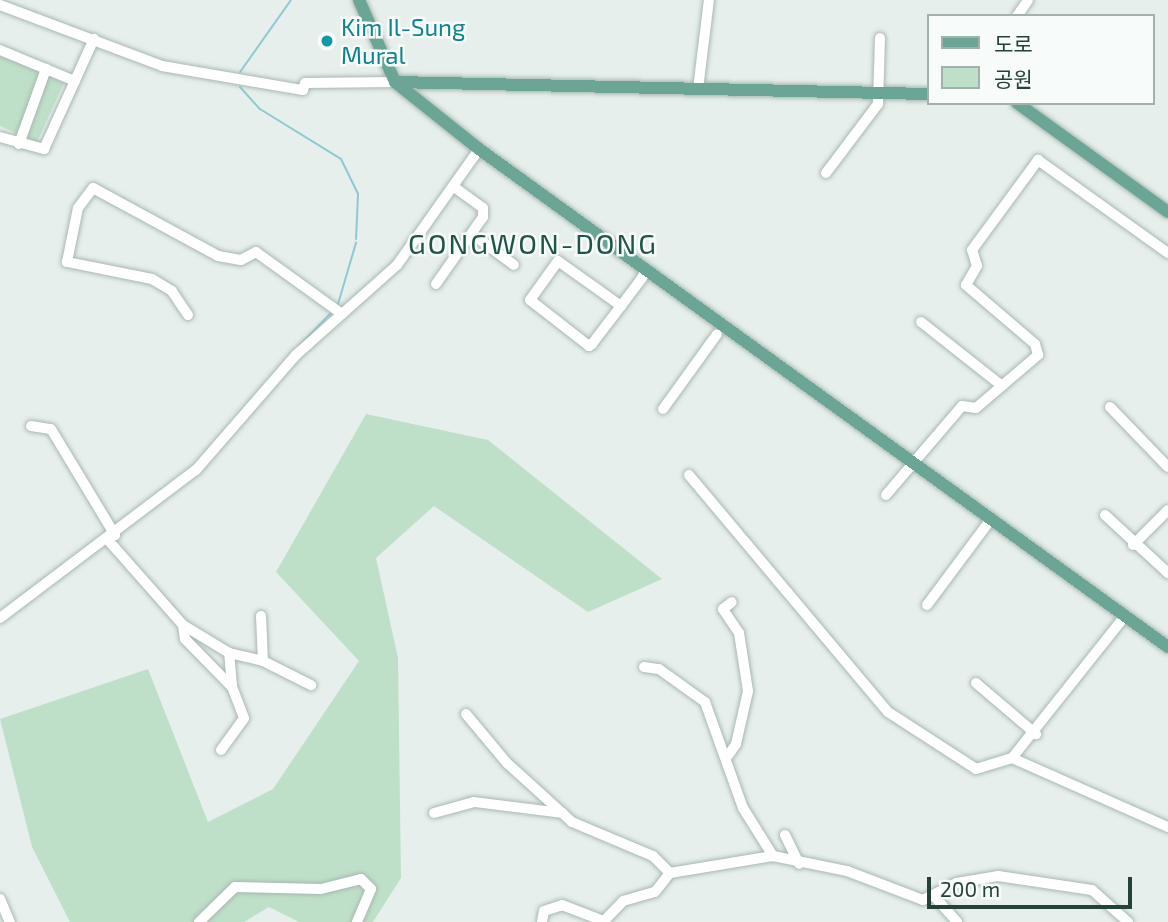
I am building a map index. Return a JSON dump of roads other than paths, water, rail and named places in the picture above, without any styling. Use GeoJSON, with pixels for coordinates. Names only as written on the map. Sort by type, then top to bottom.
{"type":"FeatureCollection","features":[{"type":"Feature","properties":{"kind":"main road"},"geometry":{"type":"LineString","coordinates":[[359,0],[395,82],[479,149],[1168,647]]}},
{"type":"Feature","properties":{"kind":"main road"},"geometry":{"type":"LineString","coordinates":[[395,82],[926,94]]}},
{"type":"Feature","properties":{"kind":"main road"},"geometry":{"type":"LineString","coordinates":[[1020,105],[1168,212]]}},
{"type":"Feature","properties":{"kind":"street"},"geometry":{"type":"LineString","coordinates":[[698,89],[709,0]]}},
{"type":"Feature","properties":{"kind":"street"},"geometry":{"type":"LineString","coordinates":[[0,5],[162,66],[303,90],[305,83],[395,82]]}},
{"type":"Feature","properties":{"kind":"street"},"geometry":{"type":"LineString","coordinates":[[826,173],[872,115],[879,93],[880,38]]}},
{"type":"Feature","properties":{"kind":"street"},"geometry":{"type":"LineString","coordinates":[[0,137],[44,149],[94,39]]}},
{"type":"Feature","properties":{"kind":"street"},"geometry":{"type":"LineString","coordinates":[[0,50],[75,81]]}},
{"type":"Feature","properties":{"kind":"street"},"geometry":{"type":"LineString","coordinates":[[19,144],[46,69]]}},
{"type":"Feature","properties":{"kind":"street"},"geometry":{"type":"LineString","coordinates":[[0,618],[112,537],[196,470],[296,355],[397,265],[479,149]]}},
{"type":"Feature","properties":{"kind":"street"},"geometry":{"type":"LineString","coordinates":[[886,495],[962,406],[976,408],[1040,351],[968,293],[967,279],[977,266],[972,250],[1038,160],[1168,253]]}},
{"type":"Feature","properties":{"kind":"street"},"geometry":{"type":"LineString","coordinates":[[436,284],[472,234],[483,208],[453,186]]}},
{"type":"Feature","properties":{"kind":"street"},"geometry":{"type":"LineString","coordinates":[[188,315],[172,291],[152,279],[67,262],[78,208],[93,188],[218,256],[241,260],[256,252],[342,314]]}},
{"type":"Feature","properties":{"kind":"street"},"geometry":{"type":"LineString","coordinates":[[472,234],[514,265]]}},
{"type":"Feature","properties":{"kind":"street"},"geometry":{"type":"LineString","coordinates":[[621,306],[558,261],[530,300],[589,345],[621,306],[647,270]]}},
{"type":"Feature","properties":{"kind":"street"},"geometry":{"type":"LineString","coordinates":[[921,322],[1002,386]]}},
{"type":"Feature","properties":{"kind":"street"},"geometry":{"type":"LineString","coordinates":[[663,409],[716,334]]}},
{"type":"Feature","properties":{"kind":"street"},"geometry":{"type":"LineString","coordinates":[[1110,407],[1166,461]]}},
{"type":"Feature","properties":{"kind":"street"},"geometry":{"type":"LineString","coordinates":[[31,426],[51,429],[112,537],[183,625],[229,653],[263,661],[311,685]]}},
{"type":"Feature","properties":{"kind":"street"},"geometry":{"type":"LineString","coordinates":[[689,475],[888,712],[976,769],[1012,758],[1036,734],[1125,617]]}},
{"type":"Feature","properties":{"kind":"street"},"geometry":{"type":"LineString","coordinates":[[1133,545],[1168,510]]}},
{"type":"Feature","properties":{"kind":"street"},"geometry":{"type":"LineString","coordinates":[[1105,514],[1133,545],[1168,573]]}},
{"type":"Feature","properties":{"kind":"street"},"geometry":{"type":"LineString","coordinates":[[927,605],[991,519]]}},
{"type":"Feature","properties":{"kind":"street"},"geometry":{"type":"LineString","coordinates":[[727,757],[736,744],[748,691],[738,633],[723,609],[732,602]]}},
{"type":"Feature","properties":{"kind":"street"},"geometry":{"type":"LineString","coordinates":[[261,615],[263,661]]}},
{"type":"Feature","properties":{"kind":"street"},"geometry":{"type":"LineString","coordinates":[[183,625],[185,639],[232,686]]}},
{"type":"Feature","properties":{"kind":"street"},"geometry":{"type":"LineString","coordinates":[[221,750],[244,718],[232,686],[229,653]]}},
{"type":"Feature","properties":{"kind":"street"},"geometry":{"type":"LineString","coordinates":[[644,667],[659,668],[705,702],[727,757],[743,808],[773,856]]}},
{"type":"Feature","properties":{"kind":"street"},"geometry":{"type":"LineString","coordinates":[[976,683],[1036,734]]}},
{"type":"Feature","properties":{"kind":"street"},"geometry":{"type":"LineString","coordinates":[[466,714],[507,763],[562,813],[617,845],[653,856],[670,873]]}},
{"type":"Feature","properties":{"kind":"street"},"geometry":{"type":"LineString","coordinates":[[1012,758],[1168,827]]}},
{"type":"Feature","properties":{"kind":"street"},"geometry":{"type":"LineString","coordinates":[[435,813],[474,802],[562,813]]}},
{"type":"Feature","properties":{"kind":"street"},"geometry":{"type":"LineString","coordinates":[[785,835],[799,864]]}},
{"type":"Feature","properties":{"kind":"street"},"geometry":{"type":"LineString","coordinates":[[542,922],[544,911],[562,905],[604,921],[623,901],[655,892],[670,873],[773,856],[799,864],[847,871],[923,900],[933,894],[998,876],[1018,884],[1076,885],[1108,901],[1128,922]]}},
{"type":"Feature","properties":{"kind":"street"},"geometry":{"type":"LineString","coordinates":[[199,922],[235,887],[321,889],[361,879],[371,889],[357,922]]}},
{"type":"Feature","properties":{"kind":"street"},"geometry":{"type":"LineString","coordinates":[[933,894],[957,922]]}},
{"type":"Feature","properties":{"kind":"street"},"geometry":{"type":"LineString","coordinates":[[0,899],[10,922]]}},
{"type":"Feature","properties":{"kind":"waterway"},"geometry":{"type":"LineString","coordinates":[[240,72],[291,0]]}},
{"type":"Feature","properties":{"kind":"waterway"},"geometry":{"type":"LineString","coordinates":[[240,87],[260,109],[341,159],[358,194],[356,239]]}},
{"type":"Feature","properties":{"kind":"waterway"},"geometry":{"type":"LineString","coordinates":[[338,304],[356,243]]}},
{"type":"Feature","properties":{"kind":"waterway"},"geometry":{"type":"LineString","coordinates":[[298,347],[331,313]]}},
{"type":"Feature","properties":{"kind":"place","name":"Kim Il-Sung Mural"},"geometry":{"type":"Point","coordinates":[327,41]}},
{"type":"Feature","properties":{"kind":"district","name":"GONGWON-DONG"},"geometry":{"type":"Point","coordinates":[533,243]}}]}
